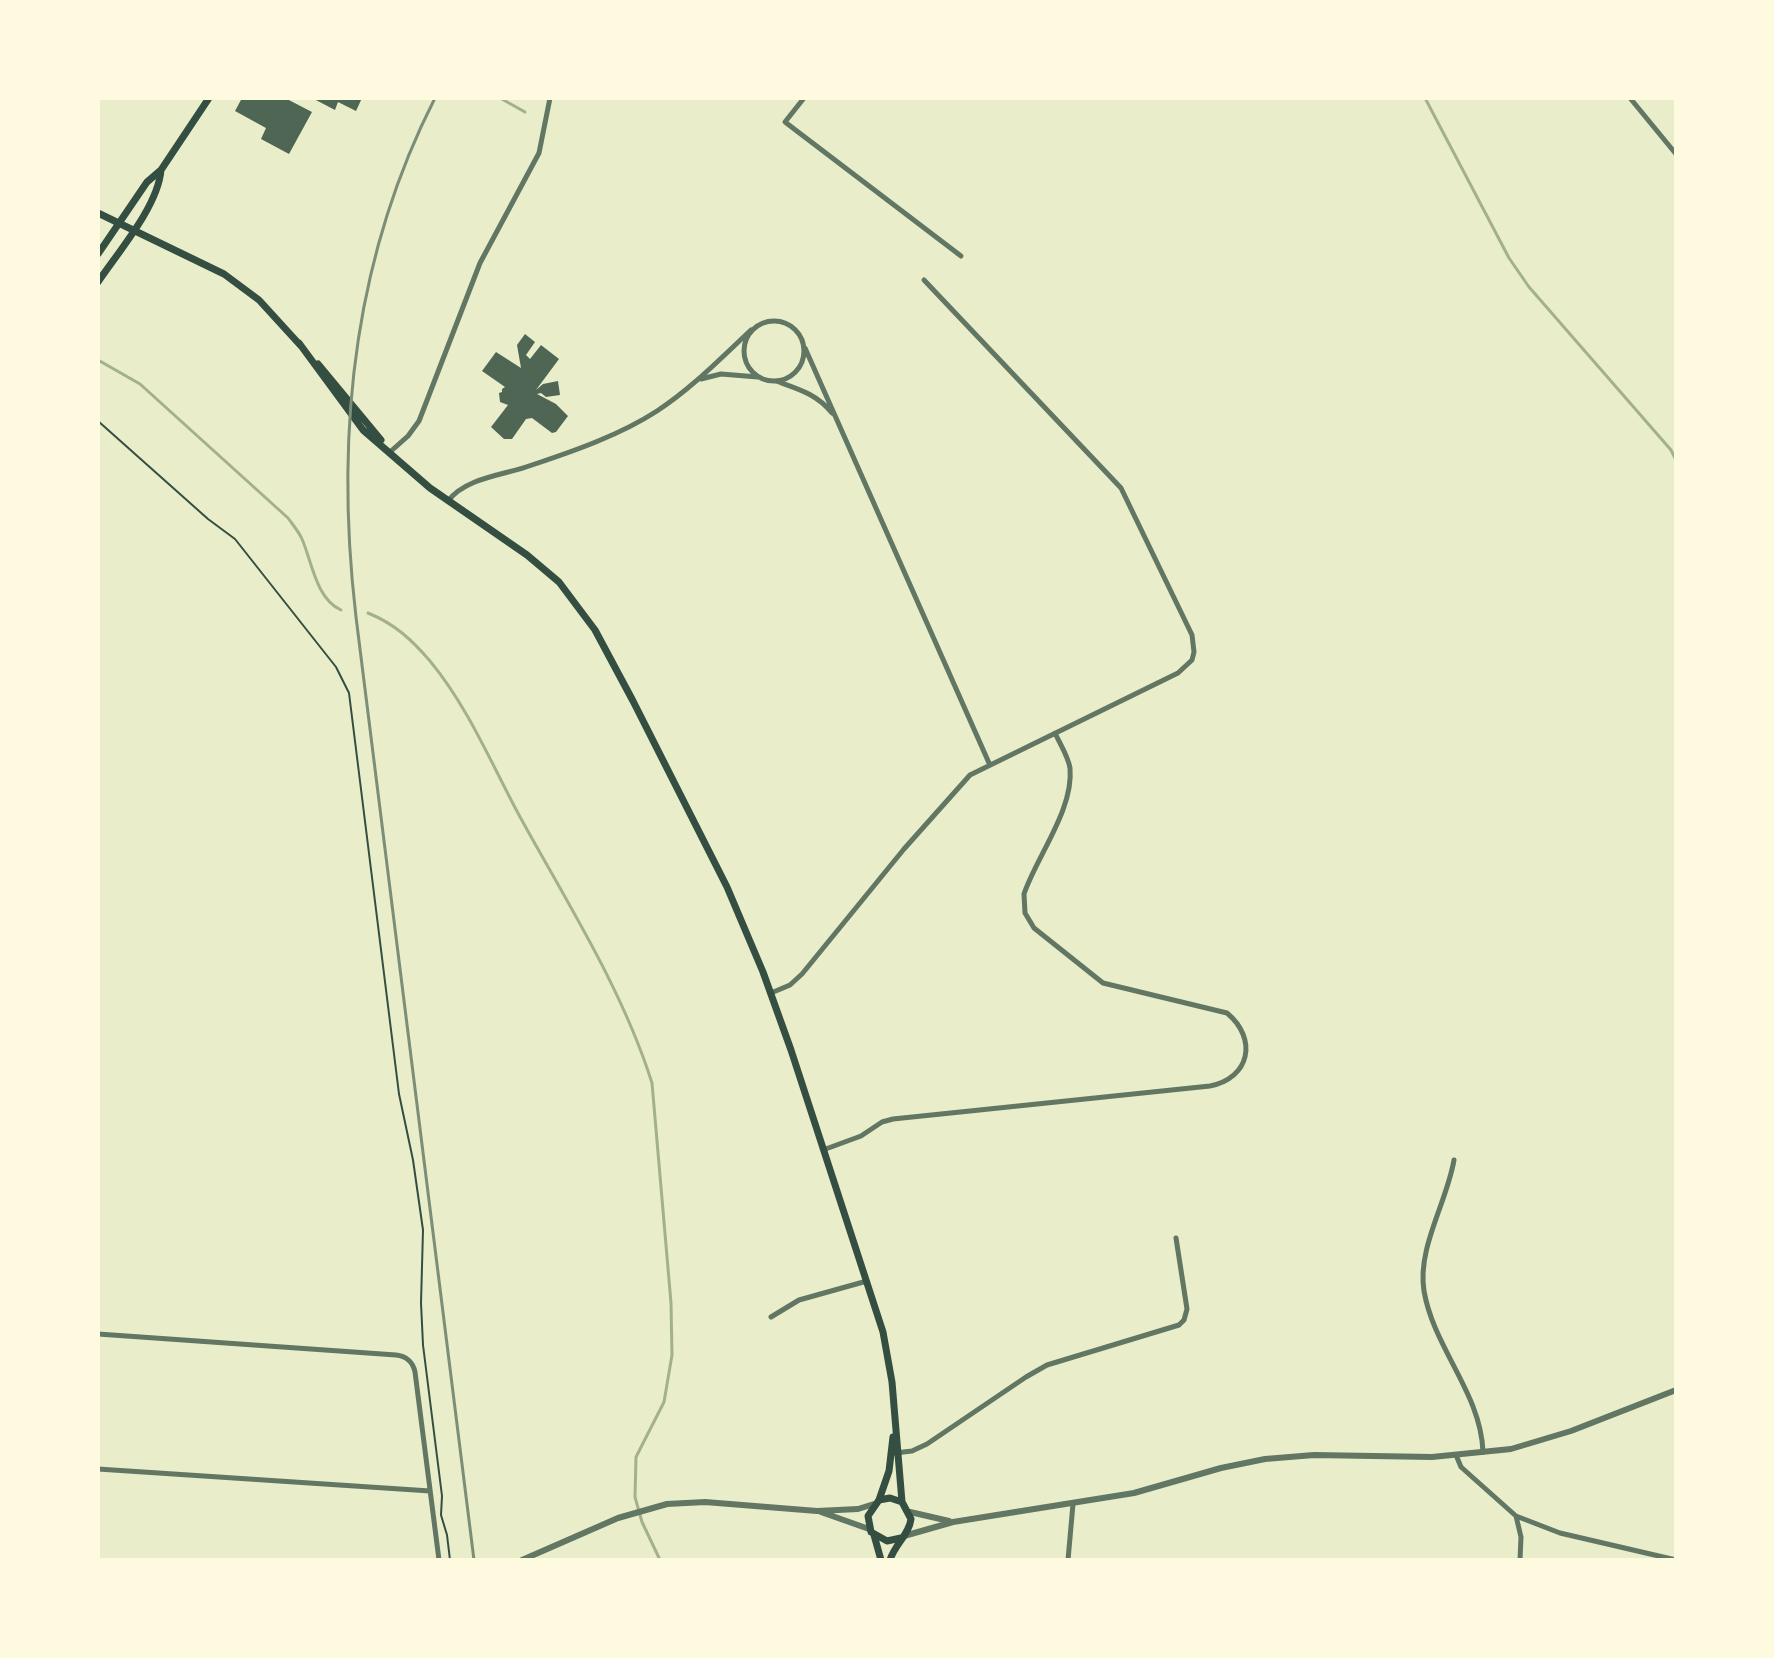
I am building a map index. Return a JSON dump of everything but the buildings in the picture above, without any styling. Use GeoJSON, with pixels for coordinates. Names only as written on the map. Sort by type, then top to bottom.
{"type":"FeatureCollection","features":[{"type":"Feature","properties":{"kind":"main road"},"geometry":{"type":"LineString","coordinates":[[98,254],[147,182],[161,170],[209,98]]}},
{"type":"Feature","properties":{"kind":"main road"},"geometry":{"type":"LineString","coordinates":[[98,282],[156,193],[161,170]]}},
{"type":"Feature","properties":{"kind":"main road"},"geometry":{"type":"LineString","coordinates":[[98,213],[190,256],[238,284],[270,310],[337,385],[390,452],[448,502],[549,572],[587,617],[709,849],[771,993],[867,1281],[885,1343],[902,1502],[910,1512],[910,1525],[894,1547],[890,1560]]}},
{"type":"Feature","properties":{"kind":"main road"},"geometry":{"type":"LineString","coordinates":[[881,1560],[868,1516],[895,1454]]}},
{"type":"Feature","properties":{"kind":"main road"},"geometry":{"type":"LineString","coordinates":[[876,1502],[890,1498],[902,1502]]}},
{"type":"Feature","properties":{"kind":"main road"},"geometry":{"type":"LineString","coordinates":[[872,1532],[887,1541],[902,1537]]}},
{"type":"Feature","properties":{"kind":"street"},"geometry":{"type":"LineString","coordinates":[[390,452],[413,430],[424,411],[480,263],[539,153],[550,98]]}},
{"type":"Feature","properties":{"kind":"street"},"geometry":{"type":"LineString","coordinates":[[804,98],[785,122],[961,256]]}},
{"type":"Feature","properties":{"kind":"street"},"geometry":{"type":"LineString","coordinates":[[1630,98],[1676,154]]}},
{"type":"Feature","properties":{"kind":"street"},"geometry":{"type":"LineString","coordinates":[[771,993],[790,985],[802,974],[953,791],[970,775],[989,763],[1178,673],[1192,660],[1194,652],[1192,635],[1121,488],[924,280]]}},
{"type":"Feature","properties":{"kind":"street"},"geometry":{"type":"LineString","coordinates":[[448,502],[457,491],[469,484],[535,464],[630,426],[656,412],[696,381],[759,323],[786,324],[795,329],[805,348],[989,763]]}},
{"type":"Feature","properties":{"kind":"street"},"geometry":{"type":"LineString","coordinates":[[751,330],[746,350],[747,362],[764,378]]}},
{"type":"Feature","properties":{"kind":"street"},"geometry":{"type":"LineString","coordinates":[[773,380],[783,379],[796,371],[805,348]]}},
{"type":"Feature","properties":{"kind":"street"},"geometry":{"type":"LineString","coordinates":[[696,381],[721,374],[773,380],[820,399],[838,420]]}},
{"type":"Feature","properties":{"kind":"street"},"geometry":{"type":"LineString","coordinates":[[823,1150],[855,1139],[893,1119],[1210,1086],[1233,1077],[1243,1065],[1246,1054],[1244,1037],[1227,1013],[1103,983],[1030,924],[1023,906],[1024,894],[1060,815],[1069,787],[1068,761],[1055,733]]}},
{"type":"Feature","properties":{"kind":"street"},"geometry":{"type":"LineString","coordinates":[[1454,1160],[1426,1256],[1424,1291],[1437,1328],[1479,1418],[1483,1453]]}},
{"type":"Feature","properties":{"kind":"street"},"geometry":{"type":"LineString","coordinates":[[895,1454],[927,1444],[1047,1365],[1179,1325],[1187,1309],[1176,1238]]}},
{"type":"Feature","properties":{"kind":"street"},"geometry":{"type":"LineString","coordinates":[[771,1317],[799,1300],[867,1281]]}},
{"type":"Feature","properties":{"kind":"street"},"geometry":{"type":"LineString","coordinates":[[98,1334],[406,1357],[415,1372],[439,1560]]}},
{"type":"Feature","properties":{"kind":"street"},"geometry":{"type":"LineString","coordinates":[[902,1537],[953,1522],[1147,1490],[1221,1468],[1283,1457],[1483,1453],[1546,1439],[1676,1390]]}},
{"type":"Feature","properties":{"kind":"street"},"geometry":{"type":"LineString","coordinates":[[1456,1455],[1461,1467],[1516,1516],[1560,1533],[1676,1560]]}},
{"type":"Feature","properties":{"kind":"street"},"geometry":{"type":"LineString","coordinates":[[98,1469],[430,1491]]}},
{"type":"Feature","properties":{"kind":"street"},"geometry":{"type":"LineString","coordinates":[[522,1560],[645,1509],[705,1502],[817,1511],[858,1509],[876,1502]]}},
{"type":"Feature","properties":{"kind":"street"},"geometry":{"type":"LineString","coordinates":[[1068,1560],[1073,1504]]}},
{"type":"Feature","properties":{"kind":"street"},"geometry":{"type":"LineString","coordinates":[[817,1511],[872,1532]]}},
{"type":"Feature","properties":{"kind":"street"},"geometry":{"type":"LineString","coordinates":[[910,1512],[953,1522]]}},
{"type":"Feature","properties":{"kind":"street"},"geometry":{"type":"LineString","coordinates":[[1516,1516],[1521,1537],[1520,1560]]}},
{"type":"Feature","properties":{"kind":"path"},"geometry":{"type":"LineString","coordinates":[[98,421],[208,519],[235,539],[336,667],[349,693],[399,1094],[423,1230],[423,1345],[442,1496],[441,1515],[450,1560]]}},
{"type":"Feature","properties":{"kind":"waterway"},"geometry":{"type":"LineString","coordinates":[[500,98],[525,112]]}},
{"type":"Feature","properties":{"kind":"waterway"},"geometry":{"type":"LineString","coordinates":[[1425,98],[1509,258],[1529,287],[1671,450],[1676,460]]}},
{"type":"Feature","properties":{"kind":"waterway"},"geometry":{"type":"LineString","coordinates":[[98,360],[140,384],[288,518],[302,539],[320,589],[341,610]]}},
{"type":"Feature","properties":{"kind":"waterway"},"geometry":{"type":"LineString","coordinates":[[368,613],[410,639],[456,697],[609,979],[652,1083],[671,1303],[672,1355],[664,1402],[636,1457],[635,1497],[642,1522],[660,1560]]}},
{"type":"Feature","properties":{"kind":"railway"},"geometry":{"type":"LineString","coordinates":[[435,98],[407,159],[385,222],[368,286],[350,417],[348,483],[356,617],[474,1560]]}}]}
